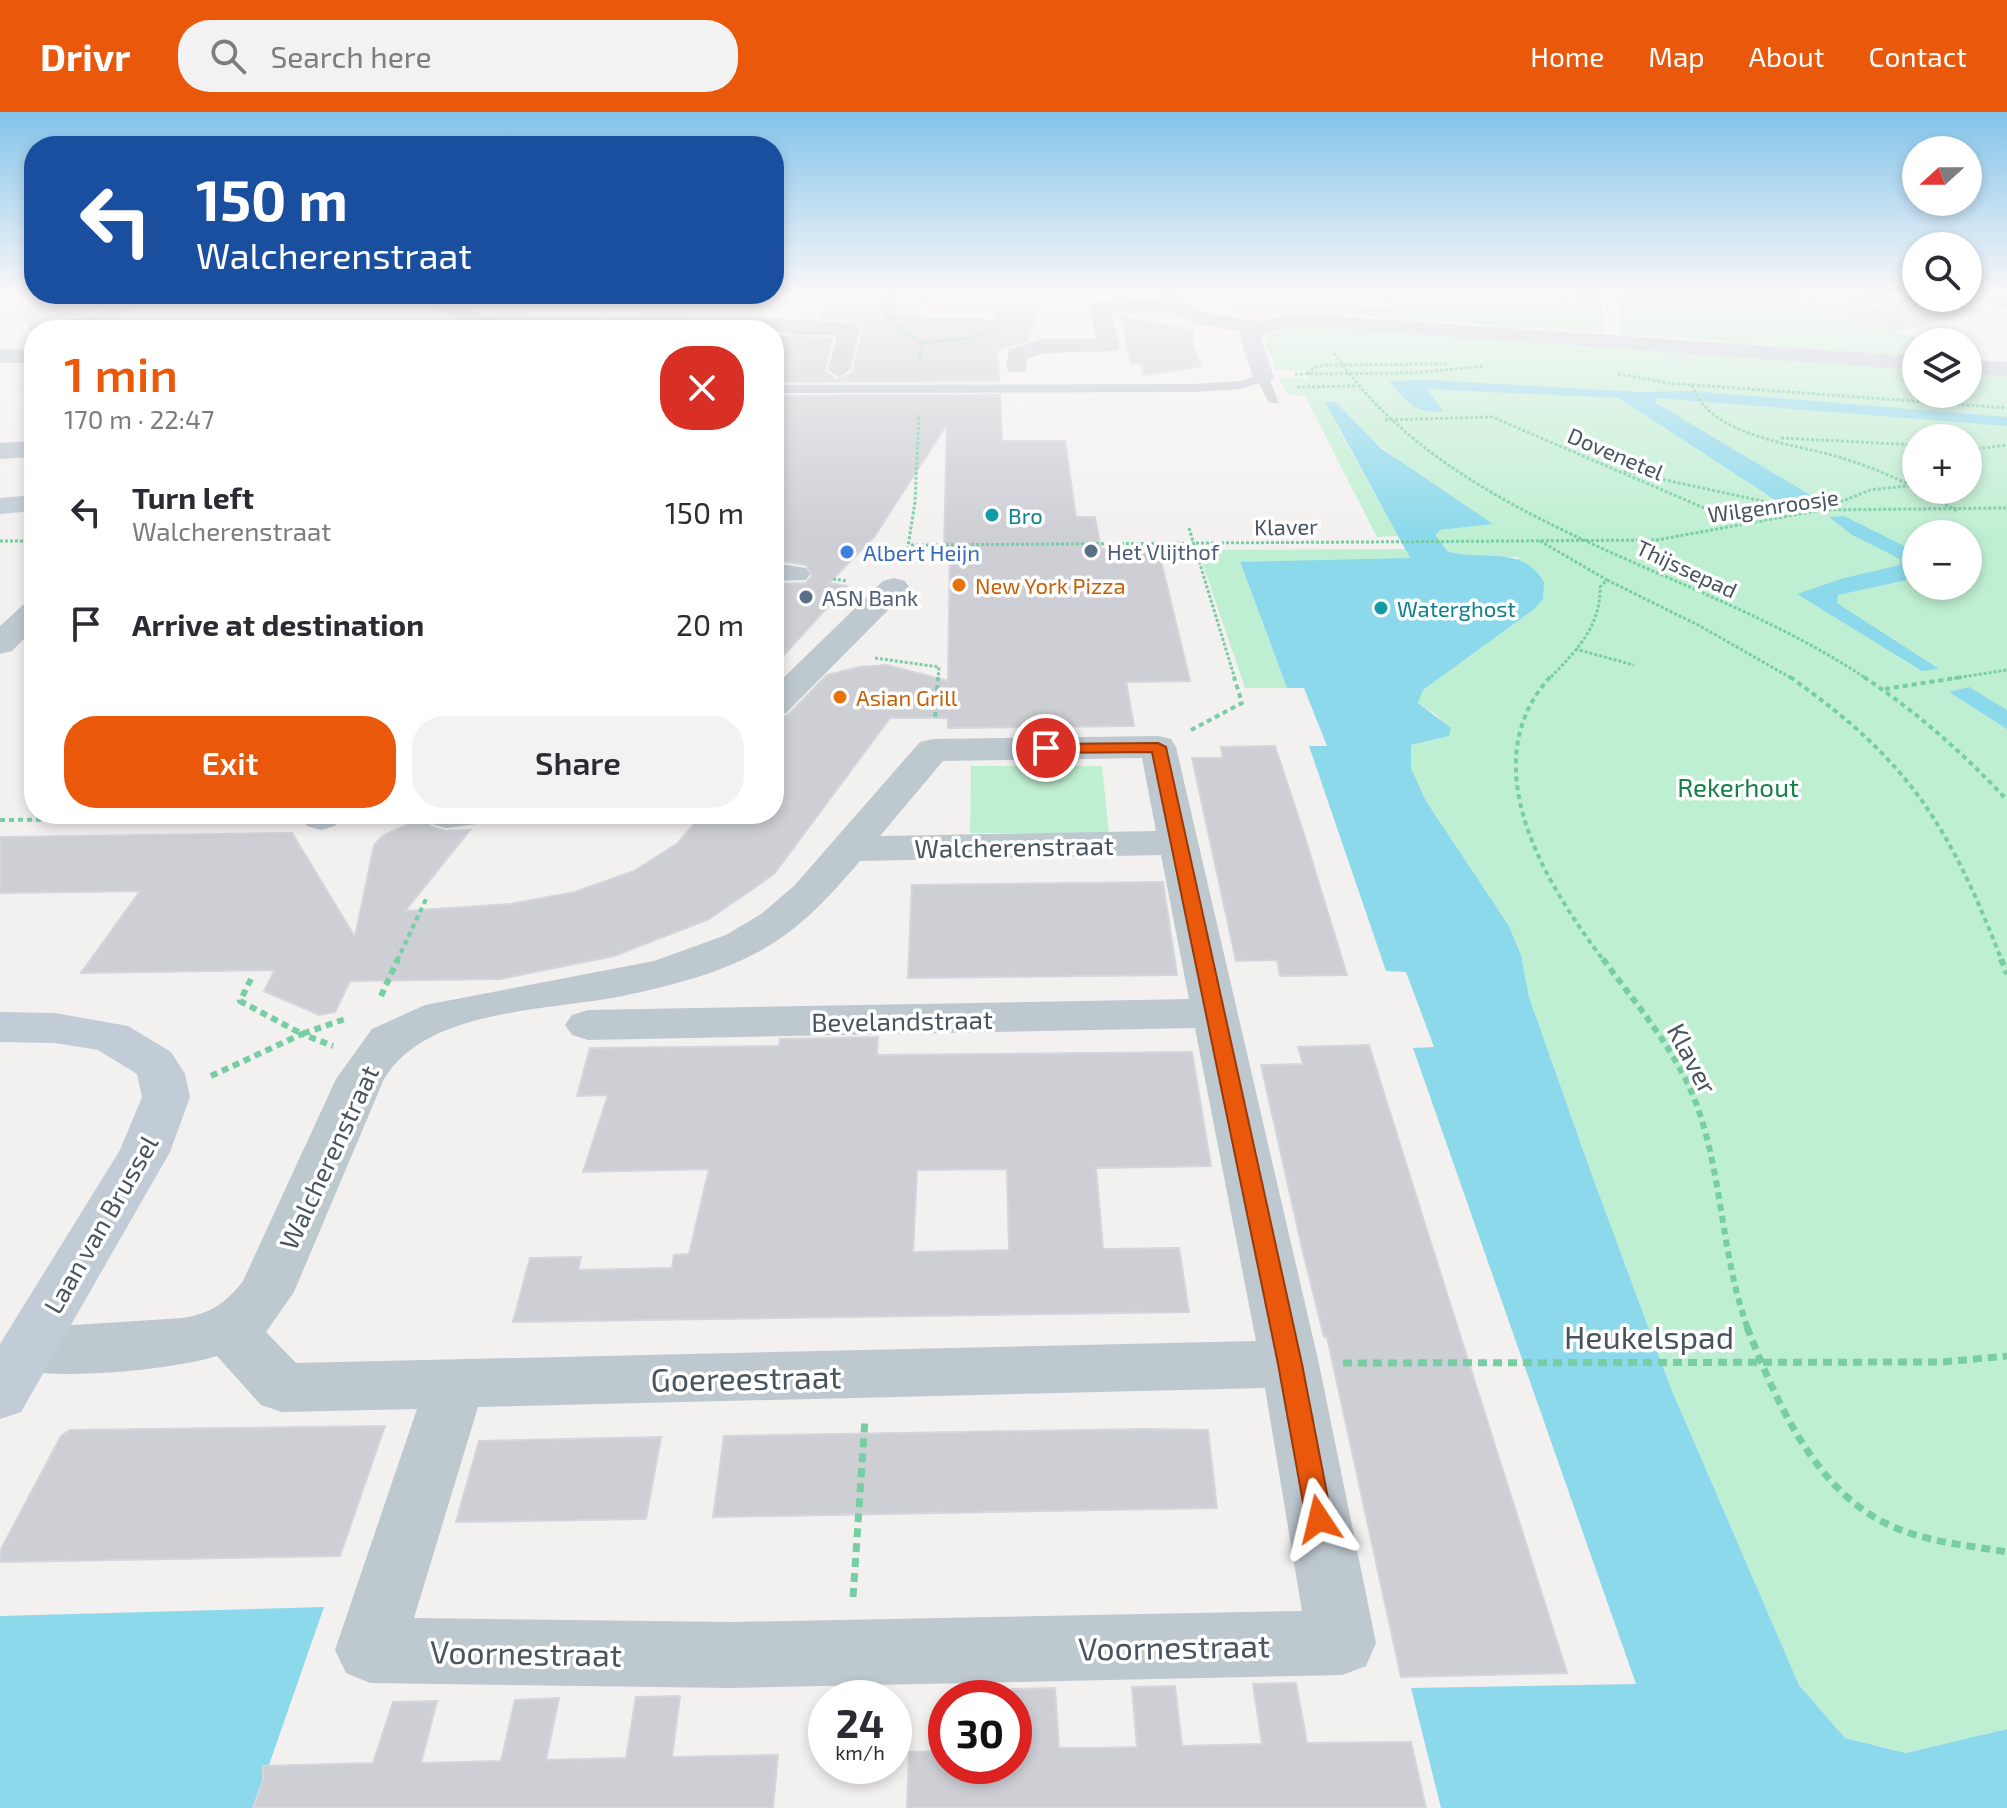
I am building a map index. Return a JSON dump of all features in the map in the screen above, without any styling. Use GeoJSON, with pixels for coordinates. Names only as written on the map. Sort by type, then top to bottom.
{"type":"FeatureCollection","features":[{"type":"Feature","properties":{"kind":"street"},"geometry":{"type":"LineString","coordinates":[[1264,374],[1269,388]]}},
{"type":"Feature","properties":{"kind":"street"},"geometry":{"type":"LineString","coordinates":[[0,451],[24,450]]}},
{"type":"Feature","properties":{"kind":"street"},"geometry":{"type":"LineString","coordinates":[[0,506],[24,504]]}},
{"type":"Feature","properties":{"kind":"street"},"geometry":{"type":"LineString","coordinates":[[784,696],[894,587]]}},
{"type":"Feature","properties":{"kind":"street"},"geometry":{"type":"LineString","coordinates":[[0,644],[24,621]]}},
{"type":"Feature","properties":{"kind":"street"},"geometry":{"type":"LineString","coordinates":[[933,750],[1158,747]]}},
{"type":"Feature","properties":{"kind":"street","name":"Voornestraat"},"geometry":{"type":"LineString","coordinates":[[455,1384],[370,1650],[849,1652],[1342,1643],[1290,1364],[1158,747]]}},
{"type":"Feature","properties":{"kind":"street","name":"Walcherenstraat"},"geometry":{"type":"LineString","coordinates":[[27,1351],[184,1340],[228,1329],[247,1317],[266,1292],[371,1061],[391,1039],[443,1015],[684,968],[730,952],[786,917],[933,750]]}},
{"type":"Feature","properties":{"kind":"street","name":"Walcherenstraat"},"geometry":{"type":"LineString","coordinates":[[849,849],[1179,843]]}},
{"type":"Feature","properties":{"kind":"street","name":"Bevelandstraat"},"geometry":{"type":"LineString","coordinates":[[588,1025],[1216,1013]]}},
{"type":"Feature","properties":{"kind":"street"},"geometry":{"type":"LineString","coordinates":[[0,1027],[75,1030],[119,1040],[154,1063],[161,1074],[166,1097]]}},
{"type":"Feature","properties":{"kind":"street","name":"Laan van Brussel"},"geometry":{"type":"LineString","coordinates":[[0,1395],[145,1152],[166,1097]]}},
{"type":"Feature","properties":{"kind":"street","name":"Goereestraat"},"geometry":{"type":"LineString","coordinates":[[228,1329],[282,1388],[1290,1364]]}},
{"type":"Feature","properties":{"kind":"lane"},"geometry":{"type":"LineString","coordinates":[[784,389],[1193,388],[1241,385],[1269,388]]}},
{"type":"Feature","properties":{"kind":"path"},"geometry":{"type":"LineString","coordinates":[[919,388],[920,374]]}},
{"type":"Feature","properties":{"kind":"path"},"geometry":{"type":"LineString","coordinates":[[1301,374],[1303,384],[1307,386]]}},
{"type":"Feature","properties":{"kind":"path"},"geometry":{"type":"LineString","coordinates":[[1618,374],[1620,377],[1693,385],[2007,408]]}},
{"type":"Feature","properties":{"kind":"path","name":"Thijssepad"},"geometry":{"type":"LineString","coordinates":[[1347,375],[1385,420],[1436,457],[1512,501],[1591,541],[1792,637],[1884,690],[1960,749],[2007,800]]}},
{"type":"Feature","properties":{"kind":"path"},"geometry":{"type":"LineString","coordinates":[[1693,385],[1690,387],[1699,402],[1719,418],[1772,438],[1836,456],[1902,482]]}},
{"type":"Feature","properties":{"kind":"path"},"geometry":{"type":"LineString","coordinates":[[1269,388],[1356,386]]}},
{"type":"Feature","properties":{"kind":"path","name":"Klaver"},"geometry":{"type":"LineString","coordinates":[[919,388],[911,545],[1591,541]]}},
{"type":"Feature","properties":{"kind":"path","name":"Dovenetel"},"geometry":{"type":"LineString","coordinates":[[1385,420],[1492,417],[1737,522]]}},
{"type":"Feature","properties":{"kind":"path"},"geometry":{"type":"LineString","coordinates":[[1772,438],[1902,444]]}},
{"type":"Feature","properties":{"kind":"path"},"geometry":{"type":"LineString","coordinates":[[1982,448],[2007,445]]}},
{"type":"Feature","properties":{"kind":"path"},"geometry":{"type":"LineString","coordinates":[[1613,469],[1785,506],[1843,501],[1870,490],[1902,486]]}},
{"type":"Feature","properties":{"kind":"path"},"geometry":{"type":"LineString","coordinates":[[1945,504],[1959,512]]}},
{"type":"Feature","properties":{"kind":"path","name":"Wilgenroosje"},"geometry":{"type":"LineString","coordinates":[[1591,541],[1657,540],[1737,522],[1823,510],[1959,512],[2007,508]]}},
{"type":"Feature","properties":{"kind":"path"},"geometry":{"type":"LineString","coordinates":[[1158,747],[1242,703],[1189,528]]}},
{"type":"Feature","properties":{"kind":"path"},"geometry":{"type":"LineString","coordinates":[[0,541],[24,541]]}},
{"type":"Feature","properties":{"kind":"path"},"geometry":{"type":"LineString","coordinates":[[1540,541],[1607,580],[1744,648],[1819,696],[1856,726],[1938,820],[2007,974]]}},
{"type":"Feature","properties":{"kind":"path","name":"Klaver"},"geometry":{"type":"LineString","coordinates":[[1607,580],[1600,587],[1603,602],[1591,631],[1526,708],[1516,759],[1523,812],[1540,863],[1568,910],[1644,1012],[1688,1086],[1704,1126],[1727,1258],[1757,1360],[1813,1455],[1873,1516],[1912,1531],[2007,1552]]}},
{"type":"Feature","properties":{"kind":"path"},"geometry":{"type":"LineString","coordinates":[[1575,649],[1634,665]]}},
{"type":"Feature","properties":{"kind":"path"},"geometry":{"type":"LineString","coordinates":[[828,652],[939,667],[933,750]]}},
{"type":"Feature","properties":{"kind":"path"},"geometry":{"type":"LineString","coordinates":[[1884,690],[2007,670]]}},
{"type":"Feature","properties":{"kind":"path"},"geometry":{"type":"LineString","coordinates":[[0,820],[24,820]]}},
{"type":"Feature","properties":{"kind":"path"},"geometry":{"type":"LineString","coordinates":[[376,1008],[426,899]]}},
{"type":"Feature","properties":{"kind":"path"},"geometry":{"type":"LineString","coordinates":[[251,979],[240,1001],[302,1034],[371,1061]]}},
{"type":"Feature","properties":{"kind":"path"},"geometry":{"type":"LineString","coordinates":[[166,1097],[302,1034],[361,1013]]}},
{"type":"Feature","properties":{"kind":"path","name":"Heukelspad"},"geometry":{"type":"LineString","coordinates":[[1290,1364],[1501,1360],[1942,1362],[2007,1356]]}},
{"type":"Feature","properties":{"kind":"path"},"geometry":{"type":"LineString","coordinates":[[849,1652],[868,1374]]}},
{"type":"Feature","properties":{"kind":"green space","name":"Rekerhout"},"geometry":{"type":"Polygon","coordinates":[[[1307,374],[1902,374],[1902,408],[1982,408],[1982,374],[2007,374],[2007,1729],[1907,1753],[1845,1738],[1799,1685],[1670,1386],[1529,997],[1521,955],[1509,926],[1426,801],[1411,768],[1411,745],[1449,736],[1438,716],[1418,703],[1423,690],[1459,662],[1519,557],[1469,557],[1447,551],[1436,534],[1440,530],[1491,524],[1419,477],[1358,428],[1336,424],[1398,536],[1377,537],[1305,396],[1287,394],[1279,378],[1308,378],[1307,374]]]}},
{"type":"Feature","properties":{"kind":"green space"},"geometry":{"type":"Polygon","coordinates":[[[1405,549],[1410,559],[1240,563],[1287,688],[1245,688],[1198,550],[1405,549]]]}},
{"type":"Feature","properties":{"kind":"green space"},"geometry":{"type":"Polygon","coordinates":[[[971,766],[1102,766],[1109,833],[970,833],[971,766]]]}},
{"type":"Feature","properties":{"kind":"water"},"geometry":{"type":"Polygon","coordinates":[[[1428,380],[1640,392],[1693,391],[2007,417],[2007,426],[1657,398],[1656,403],[1817,499],[1783,505],[1619,398],[1427,389],[1444,412],[1434,412],[1412,405],[1389,381],[1428,380]]]}},
{"type":"Feature","properties":{"kind":"water"},"geometry":{"type":"Polygon","coordinates":[[[1325,402],[1335,402],[1382,449],[1493,524],[1440,530],[1436,535],[1447,551],[1513,558],[1535,570],[1544,582],[1543,599],[1533,610],[1423,690],[1418,703],[1451,728],[1449,736],[1411,745],[1411,768],[1426,801],[1509,926],[1521,955],[1529,997],[1670,1386],[1799,1685],[1845,1738],[1906,1753],[2007,1729],[2007,1808],[1441,1808],[1411,1688],[1636,1684],[1413,1048],[1434,1047],[1406,972],[1386,971],[1309,746],[1327,746],[1304,688],[1287,688],[1240,562],[1410,558],[1325,402]]]}},
{"type":"Feature","properties":{"kind":"water"},"geometry":{"type":"Polygon","coordinates":[[[1844,516],[1902,545],[1902,581],[1838,595],[1837,603],[1939,669],[1922,671],[1797,594],[1844,578],[1900,565],[1900,559],[1852,535],[1829,517],[1844,516]]]}},
{"type":"Feature","properties":{"kind":"water"},"geometry":{"type":"Polygon","coordinates":[[[1969,687],[2007,710],[2007,729],[1949,692],[1969,687]]]}},
{"type":"Feature","properties":{"kind":"water"},"geometry":{"type":"Polygon","coordinates":[[[324,1607],[254,1808],[0,1808],[0,1616],[324,1607]]]}},
{"type":"Feature","properties":{"kind":"building"},"geometry":{"type":"Polygon","coordinates":[[[784,374],[829,374],[837,380],[850,374],[999,374],[999,381],[784,382],[784,374]]]}},
{"type":"Feature","properties":{"kind":"building"},"geometry":{"type":"Polygon","coordinates":[[[1000,395],[1002,441],[1065,441],[1076,517],[1095,517],[1101,549],[1158,548],[1190,681],[1126,682],[1134,726],[948,728],[948,718],[890,718],[774,874],[709,919],[614,956],[500,979],[350,981],[335,1012],[319,1015],[264,991],[275,970],[81,973],[140,891],[0,893],[0,837],[292,833],[355,937],[374,845],[382,836],[409,824],[430,824],[445,831],[470,830],[405,911],[510,904],[575,892],[634,871],[678,843],[694,824],[784,824],[784,716],[827,675],[860,667],[887,665],[948,681],[950,548],[944,548],[947,424],[874,537],[829,583],[847,586],[784,655],[784,584],[806,583],[812,576],[806,565],[784,562],[784,396],[1000,395]]]}},
{"type":"Feature","properties":{"kind":"building"},"geometry":{"type":"Polygon","coordinates":[[[1275,746],[1347,975],[1280,976],[1277,960],[1236,961],[1192,758],[1223,758],[1221,747],[1275,746]]]}},
{"type":"Feature","properties":{"kind":"building"},"geometry":{"type":"Polygon","coordinates":[[[1163,882],[1177,975],[908,978],[912,885],[1163,882]]]}},
{"type":"Feature","properties":{"kind":"building"},"geometry":{"type":"Polygon","coordinates":[[[878,1037],[877,1055],[1192,1052],[1211,1166],[1096,1168],[1103,1249],[1179,1248],[1189,1312],[513,1322],[530,1258],[581,1257],[578,1270],[672,1268],[674,1255],[689,1254],[709,1169],[583,1172],[608,1095],[577,1096],[590,1048],[779,1046],[780,1039],[878,1037]],[[1007,1169],[917,1170],[913,1252],[1009,1250],[1007,1169]]]}},
{"type":"Feature","properties":{"kind":"building"},"geometry":{"type":"Polygon","coordinates":[[[1369,1045],[1567,1673],[1401,1677],[1327,1337],[1324,1337],[1302,1248],[1261,1065],[1303,1064],[1298,1047],[1369,1045]]]}},
{"type":"Feature","properties":{"kind":"building"},"geometry":{"type":"Polygon","coordinates":[[[385,1426],[340,1556],[0,1562],[0,1551],[61,1436],[70,1430],[385,1426]]]}},
{"type":"Feature","properties":{"kind":"building"},"geometry":{"type":"Polygon","coordinates":[[[1208,1430],[1217,1508],[713,1517],[724,1436],[1208,1430]]]}},
{"type":"Feature","properties":{"kind":"building"},"geometry":{"type":"Polygon","coordinates":[[[661,1437],[646,1519],[456,1522],[479,1441],[661,1437]]]}},
{"type":"Feature","properties":{"kind":"building"},"geometry":{"type":"Polygon","coordinates":[[[1296,1683],[1307,1743],[1411,1742],[1426,1808],[907,1808],[908,1784],[912,1784],[912,1752],[928,1751],[928,1784],[1032,1784],[1032,1689],[1055,1688],[1059,1748],[1098,1748],[1137,1747],[1132,1687],[1175,1686],[1182,1746],[1262,1744],[1253,1684],[1296,1683]]]}},
{"type":"Feature","properties":{"kind":"building"},"geometry":{"type":"Polygon","coordinates":[[[680,1696],[672,1757],[778,1755],[773,1808],[253,1808],[263,1780],[263,1766],[373,1763],[393,1702],[437,1701],[421,1763],[501,1761],[515,1700],[559,1698],[546,1760],[626,1758],[636,1697],[680,1696]]]}},
{"type":"Feature","properties":{"kind":"place","name":"Bro"},"geometry":{"type":"Point","coordinates":[992,515]}},
{"type":"Feature","properties":{"kind":"place","name":"Het Vlijthof"},"geometry":{"type":"Point","coordinates":[1091,551]}},
{"type":"Feature","properties":{"kind":"place","name":"Albert Heijn"},"geometry":{"type":"Point","coordinates":[847,552]}},
{"type":"Feature","properties":{"kind":"place","name":"New York Pizza"},"geometry":{"type":"Point","coordinates":[959,585]}},
{"type":"Feature","properties":{"kind":"place","name":"ASN Bank"},"geometry":{"type":"Point","coordinates":[806,597]}},
{"type":"Feature","properties":{"kind":"place","name":"Waterghost"},"geometry":{"type":"Point","coordinates":[1381,608]}},
{"type":"Feature","properties":{"kind":"place","name":"Asian Grill"},"geometry":{"type":"Point","coordinates":[840,697]}},
{"type":"Feature","properties":{"kind":"route"},"geometry":{"type":"LineString","coordinates":[[1046,748],[1158,747],[1290,1364],[1319,1519]]}}]}
